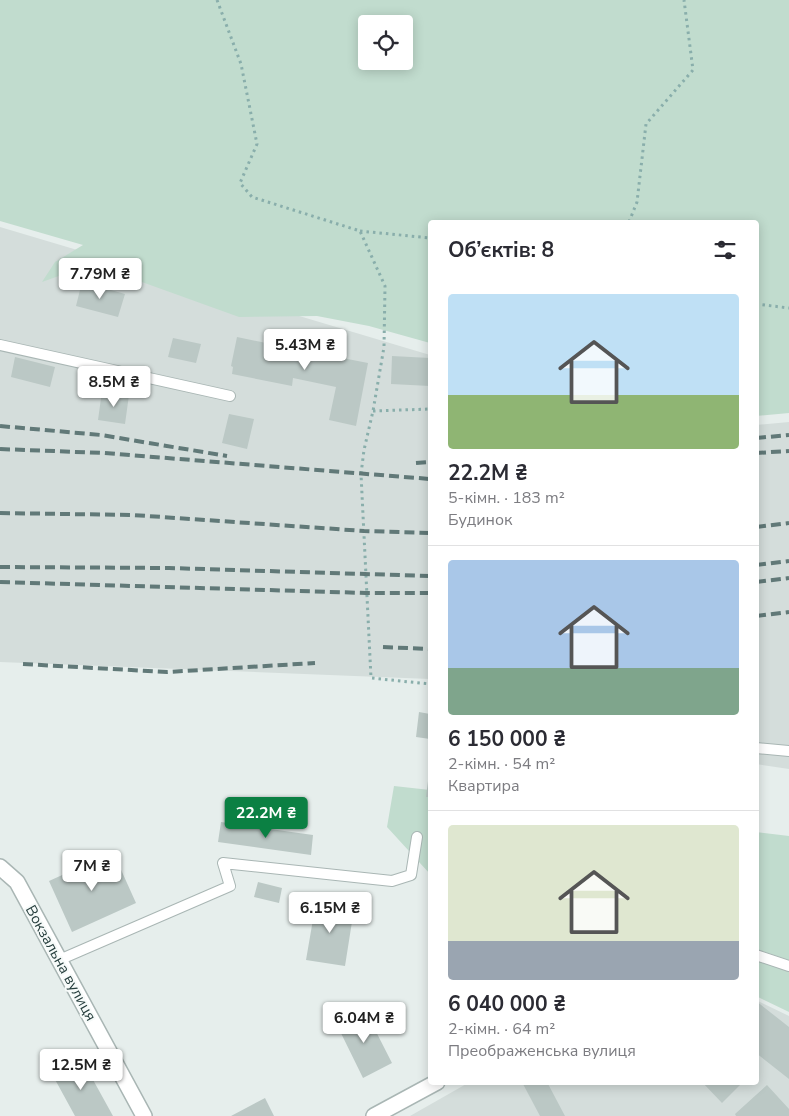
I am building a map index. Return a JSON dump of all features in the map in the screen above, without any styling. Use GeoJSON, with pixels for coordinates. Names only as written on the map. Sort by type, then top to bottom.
{"type":"FeatureCollection","features":[{"type":"Feature","properties":{"kind":"street","name":"Вокзальна вулиця"},"geometry":{"type":"LineString","coordinates":[[0,867],[17,882],[144,1116]]}},
{"type":"Feature","properties":{"kind":"street"},"geometry":{"type":"LineString","coordinates":[[374,1116],[431,1085]]}},
{"type":"Feature","properties":{"kind":"lane"},"geometry":{"type":"LineString","coordinates":[[0,344],[230,396]]}},
{"type":"Feature","properties":{"kind":"lane"},"geometry":{"type":"LineString","coordinates":[[759,748],[789,751]]}},
{"type":"Feature","properties":{"kind":"lane"},"geometry":{"type":"LineString","coordinates":[[59,960],[230,886],[224,863],[392,881],[410,875],[417,837]]}},
{"type":"Feature","properties":{"kind":"lane"},"geometry":{"type":"LineString","coordinates":[[759,956],[789,966]]}},
{"type":"Feature","properties":{"kind":"path"},"geometry":{"type":"LineString","coordinates":[[217,0],[241,64],[257,144],[240,183],[252,197],[360,231],[428,238]]}},
{"type":"Feature","properties":{"kind":"path"},"geometry":{"type":"LineString","coordinates":[[630,220],[637,202],[646,124],[693,70],[684,0]]}},
{"type":"Feature","properties":{"kind":"path"},"geometry":{"type":"LineString","coordinates":[[360,231],[385,286],[384,348],[361,474],[371,678],[428,684]]}},
{"type":"Feature","properties":{"kind":"path"},"geometry":{"type":"LineString","coordinates":[[759,304],[789,308]]}},
{"type":"Feature","properties":{"kind":"path"},"geometry":{"type":"LineString","coordinates":[[373,411],[428,409]]}},
{"type":"Feature","properties":{"kind":"shaded area"},"geometry":{"type":"Polygon","coordinates":[[[0,227],[428,354],[428,679],[0,662],[0,227]]]}},
{"type":"Feature","properties":{"kind":"shaded area"},"geometry":{"type":"Polygon","coordinates":[[[789,422],[789,769],[759,764],[759,425],[789,422]]]}},
{"type":"Feature","properties":{"kind":"shaded area"},"geometry":{"type":"Polygon","coordinates":[[[759,1001],[789,1016],[789,1116],[410,1116],[464,1085],[759,1085],[759,1001]]]}},
{"type":"Feature","properties":{"kind":"green space"},"geometry":{"type":"Polygon","coordinates":[[[0,0],[789,0],[789,413],[759,416],[759,220],[428,220],[428,342],[369,326],[317,316],[239,317],[92,264],[42,282],[55,262],[83,245],[0,221],[0,0]]]}},
{"type":"Feature","properties":{"kind":"green space"},"geometry":{"type":"Polygon","coordinates":[[[394,786],[428,790],[428,872],[387,827],[394,786]]]}},
{"type":"Feature","properties":{"kind":"green space"},"geometry":{"type":"Polygon","coordinates":[[[759,832],[789,836],[789,1012],[759,997],[759,832]]]}},
{"type":"Feature","properties":{"kind":"building"},"geometry":{"type":"Polygon","coordinates":[[[82,282],[125,294],[118,317],[76,306],[82,282]]]}},
{"type":"Feature","properties":{"kind":"building"},"geometry":{"type":"Polygon","coordinates":[[[298,334],[330,340],[327,355],[368,363],[356,426],[329,420],[336,387],[293,378],[292,386],[232,374],[233,367],[231,366],[237,337],[295,349],[298,334]]]}},
{"type":"Feature","properties":{"kind":"building"},"geometry":{"type":"Polygon","coordinates":[[[173,338],[201,344],[196,363],[168,357],[173,338]]]}},
{"type":"Feature","properties":{"kind":"building"},"geometry":{"type":"Polygon","coordinates":[[[392,356],[428,358],[428,386],[391,384],[392,356]]]}},
{"type":"Feature","properties":{"kind":"building"},"geometry":{"type":"Polygon","coordinates":[[[15,357],[55,367],[50,387],[11,377],[15,357]]]}},
{"type":"Feature","properties":{"kind":"building"},"geometry":{"type":"Polygon","coordinates":[[[102,391],[129,395],[125,424],[98,420],[102,391]]]}},
{"type":"Feature","properties":{"kind":"building"},"geometry":{"type":"Polygon","coordinates":[[[229,414],[254,419],[247,449],[222,443],[229,414]]]}},
{"type":"Feature","properties":{"kind":"building"},"geometry":{"type":"Polygon","coordinates":[[[419,712],[428,714],[428,739],[416,737],[419,712]]]}},
{"type":"Feature","properties":{"kind":"building"},"geometry":{"type":"Polygon","coordinates":[[[428,781],[428,797],[426,797],[428,781]]]}},
{"type":"Feature","properties":{"kind":"building"},"geometry":{"type":"Polygon","coordinates":[[[221,822],[313,835],[311,855],[218,842],[221,822]]]}},
{"type":"Feature","properties":{"kind":"building"},"geometry":{"type":"Polygon","coordinates":[[[113,852],[136,903],[72,932],[49,881],[113,852]]]}},
{"type":"Feature","properties":{"kind":"building"},"geometry":{"type":"Polygon","coordinates":[[[258,882],[282,888],[279,903],[254,897],[258,882]]]}},
{"type":"Feature","properties":{"kind":"building"},"geometry":{"type":"Polygon","coordinates":[[[316,902],[354,909],[345,966],[306,960],[316,902]]]}},
{"type":"Feature","properties":{"kind":"building"},"geometry":{"type":"Polygon","coordinates":[[[759,1003],[789,1027],[789,1079],[759,1055],[759,1003]]]}},
{"type":"Feature","properties":{"kind":"building"},"geometry":{"type":"Polygon","coordinates":[[[365,1010],[392,1063],[363,1078],[337,1025],[365,1010]]]}},
{"type":"Feature","properties":{"kind":"building"},"geometry":{"type":"Polygon","coordinates":[[[81,1058],[113,1116],[75,1116],[52,1074],[81,1058]]]}},
{"type":"Feature","properties":{"kind":"building"},"geometry":{"type":"Polygon","coordinates":[[[524,1085],[549,1085],[565,1116],[540,1116],[524,1085]]]}},
{"type":"Feature","properties":{"kind":"building"},"geometry":{"type":"Polygon","coordinates":[[[705,1085],[740,1085],[722,1103],[705,1085]]]}},
{"type":"Feature","properties":{"kind":"building"},"geometry":{"type":"Polygon","coordinates":[[[767,1085],[789,1109],[789,1116],[736,1116],[735,1114],[767,1085]]]}},
{"type":"Feature","properties":{"kind":"building"},"geometry":{"type":"Polygon","coordinates":[[[265,1098],[274,1116],[231,1116],[265,1098]]]}},
{"type":"Feature","properties":{"kind":"railway"},"geometry":{"type":"LineString","coordinates":[[0,426],[101,435],[227,456]]}},
{"type":"Feature","properties":{"kind":"railway"},"geometry":{"type":"LineString","coordinates":[[759,438],[789,435]]}},
{"type":"Feature","properties":{"kind":"railway"},"geometry":{"type":"LineString","coordinates":[[0,449],[104,453],[428,479]]}},
{"type":"Feature","properties":{"kind":"railway"},"geometry":{"type":"LineString","coordinates":[[759,453],[789,451]]}},
{"type":"Feature","properties":{"kind":"railway"},"geometry":{"type":"LineString","coordinates":[[416,463],[428,462]]}},
{"type":"Feature","properties":{"kind":"railway"},"geometry":{"type":"LineString","coordinates":[[0,513],[133,515],[364,531],[428,533]]}},
{"type":"Feature","properties":{"kind":"railway"},"geometry":{"type":"LineString","coordinates":[[759,527],[789,523]]}},
{"type":"Feature","properties":{"kind":"railway"},"geometry":{"type":"LineString","coordinates":[[759,565],[789,561]]}},
{"type":"Feature","properties":{"kind":"railway"},"geometry":{"type":"LineString","coordinates":[[0,567],[169,568],[428,576]]}},
{"type":"Feature","properties":{"kind":"railway"},"geometry":{"type":"LineString","coordinates":[[759,582],[789,578]]}},
{"type":"Feature","properties":{"kind":"railway"},"geometry":{"type":"LineString","coordinates":[[0,582],[366,593],[428,593]]}},
{"type":"Feature","properties":{"kind":"railway"},"geometry":{"type":"LineString","coordinates":[[759,616],[789,612]]}},
{"type":"Feature","properties":{"kind":"railway"},"geometry":{"type":"LineString","coordinates":[[383,647],[428,649]]}},
{"type":"Feature","properties":{"kind":"railway"},"geometry":{"type":"LineString","coordinates":[[23,664],[167,672],[315,663]]}}]}
